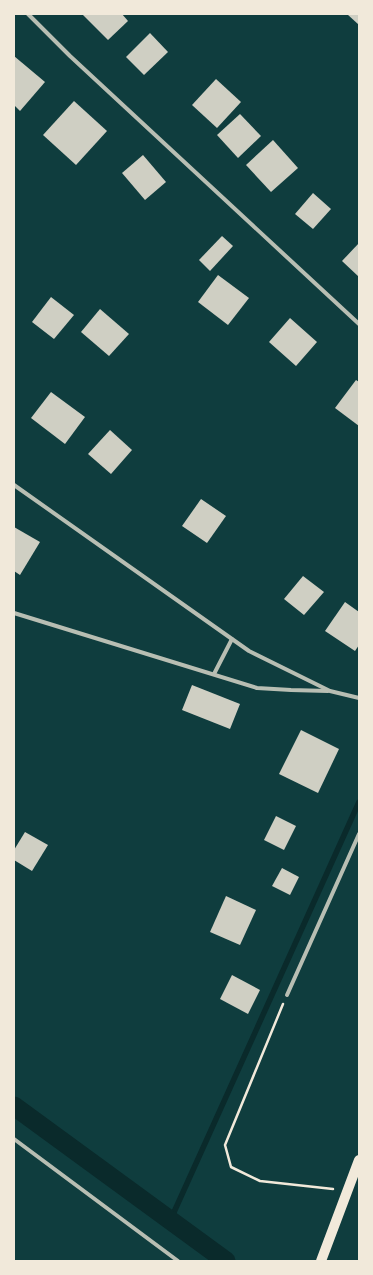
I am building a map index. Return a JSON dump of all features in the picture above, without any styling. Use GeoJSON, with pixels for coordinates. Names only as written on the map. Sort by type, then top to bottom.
{"type":"FeatureCollection","features":[{"type":"Feature","properties":{"kind":"main road"},"geometry":{"type":"LineString","coordinates":[[321,1261],[359,1160]]}},
{"type":"Feature","properties":{"kind":"street"},"geometry":{"type":"LineString","coordinates":[[28,14],[70,56],[359,324]]}},
{"type":"Feature","properties":{"kind":"street"},"geometry":{"type":"LineString","coordinates":[[14,485],[249,651],[330,691]]}},
{"type":"Feature","properties":{"kind":"street"},"geometry":{"type":"LineString","coordinates":[[14,613],[257,688],[330,691],[359,698]]}},
{"type":"Feature","properties":{"kind":"street"},"geometry":{"type":"LineString","coordinates":[[214,674],[232,639]]}},
{"type":"Feature","properties":{"kind":"street"},"geometry":{"type":"LineString","coordinates":[[287,995],[359,834]]}},
{"type":"Feature","properties":{"kind":"street"},"geometry":{"type":"LineString","coordinates":[[14,1139],[178,1261]]}},
{"type":"Feature","properties":{"kind":"path"},"geometry":{"type":"LineString","coordinates":[[287,995],[225,1145],[231,1167],[260,1182],[347,1190]]}},
{"type":"Feature","properties":{"kind":"building"},"geometry":{"type":"Polygon","coordinates":[[[82,14],[122,14],[128,21],[108,40],[82,14]]]}},
{"type":"Feature","properties":{"kind":"building"},"geometry":{"type":"Polygon","coordinates":[[[347,14],[359,14],[359,25],[347,14]]]}},
{"type":"Feature","properties":{"kind":"building"},"geometry":{"type":"Polygon","coordinates":[[[150,33],[168,52],[144,75],[126,57],[150,33]]]}},
{"type":"Feature","properties":{"kind":"building"},"geometry":{"type":"Polygon","coordinates":[[[14,56],[45,82],[20,111],[14,105],[14,56]]]}},
{"type":"Feature","properties":{"kind":"building"},"geometry":{"type":"Polygon","coordinates":[[[216,79],[241,102],[217,128],[192,105],[216,79]]]}},
{"type":"Feature","properties":{"kind":"building"},"geometry":{"type":"Polygon","coordinates":[[[74,101],[107,131],[76,165],[43,135],[74,101]]]}},
{"type":"Feature","properties":{"kind":"building"},"geometry":{"type":"Polygon","coordinates":[[[240,114],[261,136],[238,158],[217,135],[240,114]]]}},
{"type":"Feature","properties":{"kind":"building"},"geometry":{"type":"Polygon","coordinates":[[[273,140],[298,168],[271,192],[246,165],[273,140]]]}},
{"type":"Feature","properties":{"kind":"building"},"geometry":{"type":"Polygon","coordinates":[[[143,155],[166,182],[145,200],[122,173],[143,155]]]}},
{"type":"Feature","properties":{"kind":"building"},"geometry":{"type":"Polygon","coordinates":[[[313,193],[331,209],[313,229],[295,214],[313,193]]]}},
{"type":"Feature","properties":{"kind":"building"},"geometry":{"type":"Polygon","coordinates":[[[222,236],[233,246],[210,271],[199,260],[222,236]]]}},
{"type":"Feature","properties":{"kind":"building"},"geometry":{"type":"Polygon","coordinates":[[[359,243],[359,277],[342,261],[359,243]]]}},
{"type":"Feature","properties":{"kind":"building"},"geometry":{"type":"Polygon","coordinates":[[[218,275],[249,298],[228,325],[198,302],[218,275]]]}},
{"type":"Feature","properties":{"kind":"building"},"geometry":{"type":"Polygon","coordinates":[[[51,297],[74,315],[54,339],[32,322],[51,297]]]}},
{"type":"Feature","properties":{"kind":"building"},"geometry":{"type":"Polygon","coordinates":[[[100,309],[129,334],[109,356],[81,332],[100,309]]]}},
{"type":"Feature","properties":{"kind":"building"},"geometry":{"type":"Polygon","coordinates":[[[290,318],[317,342],[296,366],[269,342],[290,318]]]}},
{"type":"Feature","properties":{"kind":"building"},"geometry":{"type":"Polygon","coordinates":[[[356,380],[359,382],[359,426],[335,408],[356,380]]]}},
{"type":"Feature","properties":{"kind":"building"},"geometry":{"type":"Polygon","coordinates":[[[51,392],[85,417],[65,444],[31,418],[51,392]]]}},
{"type":"Feature","properties":{"kind":"building"},"geometry":{"type":"Polygon","coordinates":[[[110,430],[132,450],[111,474],[88,454],[110,430]]]}},
{"type":"Feature","properties":{"kind":"building"},"geometry":{"type":"Polygon","coordinates":[[[201,499],[226,516],[207,543],[182,526],[201,499]]]}},
{"type":"Feature","properties":{"kind":"building"},"geometry":{"type":"Polygon","coordinates":[[[14,527],[40,542],[20,575],[14,571],[14,527]]]}},
{"type":"Feature","properties":{"kind":"building"},"geometry":{"type":"Polygon","coordinates":[[[303,576],[324,592],[304,615],[284,599],[303,576]]]}},
{"type":"Feature","properties":{"kind":"building"},"geometry":{"type":"Polygon","coordinates":[[[345,602],[359,612],[359,645],[355,651],[325,631],[345,602]]]}},
{"type":"Feature","properties":{"kind":"building"},"geometry":{"type":"Polygon","coordinates":[[[192,685],[240,704],[230,729],[182,710],[192,685]]]}},
{"type":"Feature","properties":{"kind":"building"},"geometry":{"type":"Polygon","coordinates":[[[301,730],[339,749],[318,793],[279,774],[301,730]]]}},
{"type":"Feature","properties":{"kind":"building"},"geometry":{"type":"Polygon","coordinates":[[[276,816],[296,826],[284,850],[264,840],[276,816]]]}},
{"type":"Feature","properties":{"kind":"building"},"geometry":{"type":"Polygon","coordinates":[[[25,832],[48,845],[32,871],[14,860],[14,850],[25,832]]]}},
{"type":"Feature","properties":{"kind":"building"},"geometry":{"type":"Polygon","coordinates":[[[282,868],[299,877],[290,895],[272,886],[282,868]]]}},
{"type":"Feature","properties":{"kind":"building"},"geometry":{"type":"Polygon","coordinates":[[[226,896],[256,910],[240,945],[210,932],[226,896]]]}},
{"type":"Feature","properties":{"kind":"building"},"geometry":{"type":"Polygon","coordinates":[[[232,975],[260,990],[248,1014],[220,999],[232,975]]]}},
{"type":"Feature","properties":{"kind":"waterway"},"geometry":{"type":"LineString","coordinates":[[170,1221],[359,802]]}},
{"type":"Feature","properties":{"kind":"waterway"},"geometry":{"type":"LineString","coordinates":[[14,1106],[226,1261]]}}]}
